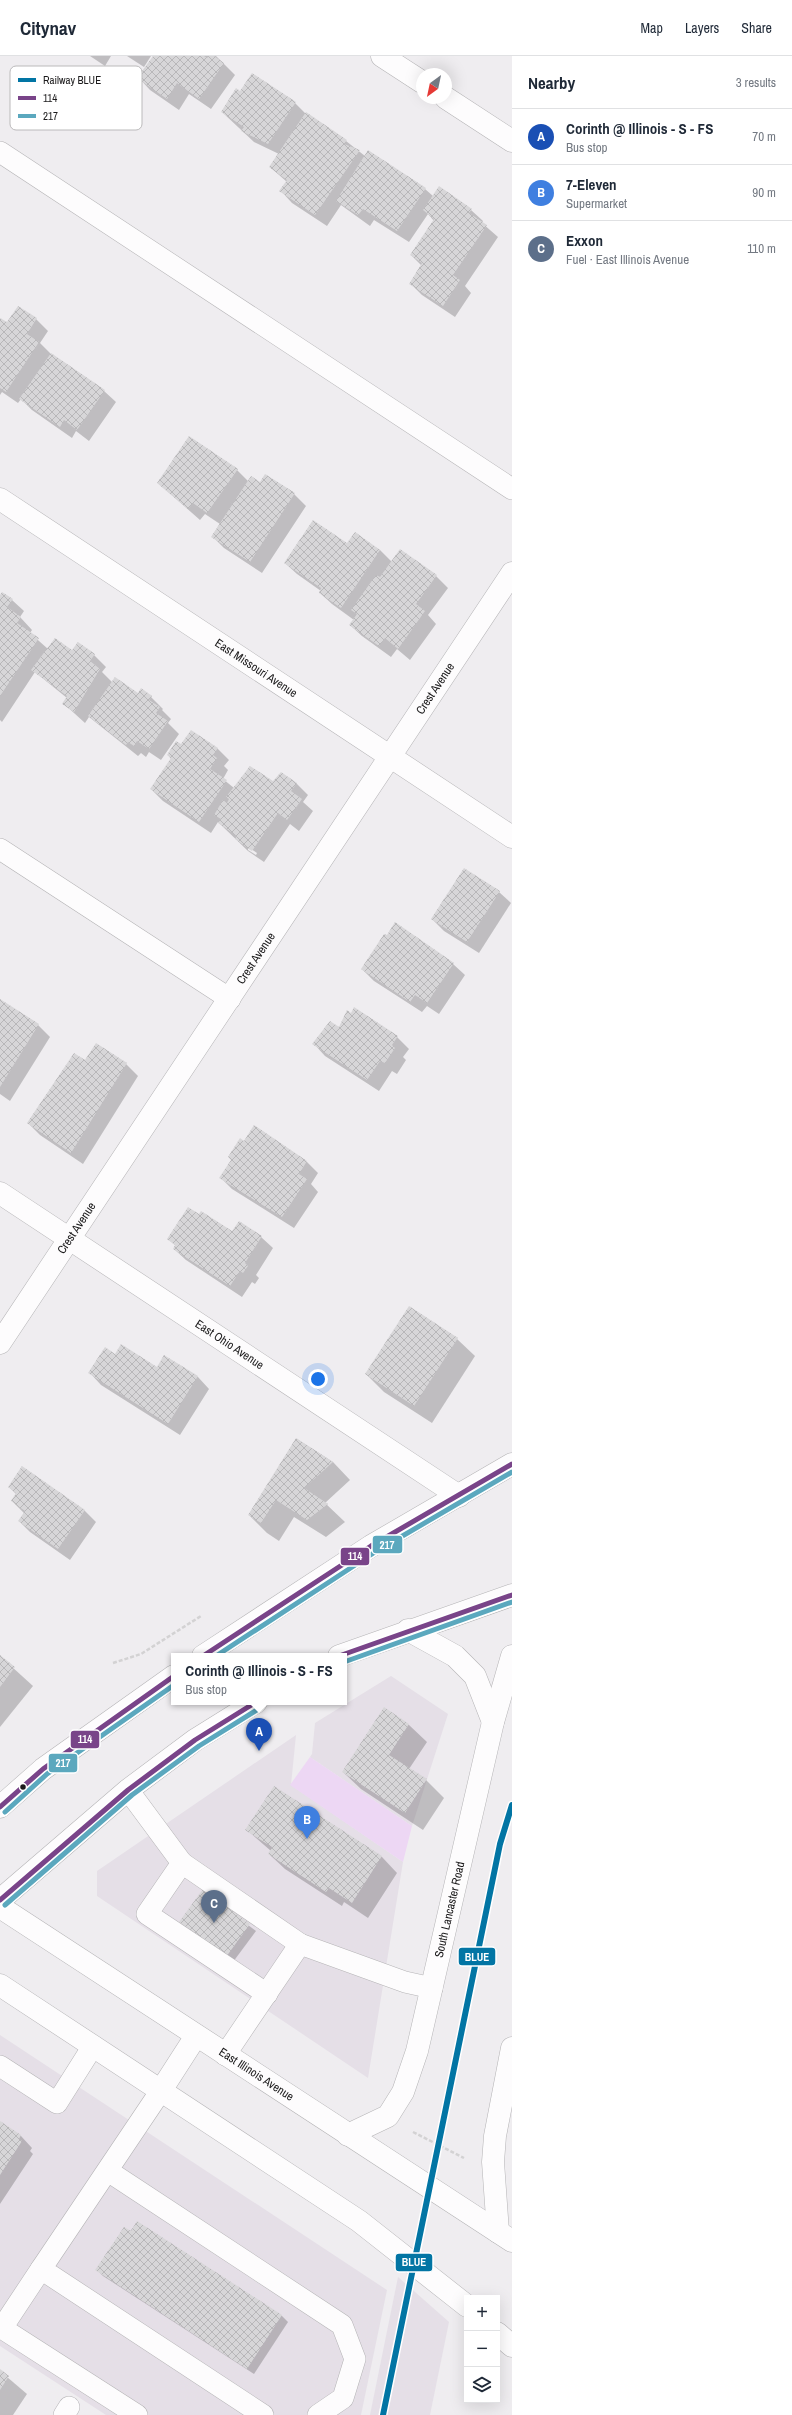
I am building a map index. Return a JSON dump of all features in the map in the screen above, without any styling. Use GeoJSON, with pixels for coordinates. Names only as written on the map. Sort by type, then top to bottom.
{"type":"FeatureCollection","features":[{"type":"Feature","properties":{"kind":"main road"},"geometry":{"type":"LineString","coordinates":[[382,56],[416,78]]}},
{"type":"Feature","properties":{"kind":"main road"},"geometry":{"type":"LineString","coordinates":[[452,102],[512,141]]}},
{"type":"Feature","properties":{"kind":"main road","name":"East Missouri Avenue"},"geometry":{"type":"LineString","coordinates":[[0,499],[390,758],[512,837]]}},
{"type":"Feature","properties":{"kind":"main road","name":"Crest Avenue"},"geometry":{"type":"LineString","coordinates":[[0,1343],[512,573]]}},
{"type":"Feature","properties":{"kind":"main road","name":"East Ohio Avenue"},"geometry":{"type":"LineString","coordinates":[[0,1193],[459,1496]]}},
{"type":"Feature","properties":{"kind":"main road"},"geometry":{"type":"LineString","coordinates":[[208,1653],[371,1546],[512,1464]]}},
{"type":"Feature","properties":{"kind":"main road"},"geometry":{"type":"LineString","coordinates":[[347,1653],[408,1630],[512,1595]]}},
{"type":"Feature","properties":{"kind":"main road"},"geometry":{"type":"LineString","coordinates":[[408,1630],[455,1656],[474,1676],[493,1722]]}},
{"type":"Feature","properties":{"kind":"main road","name":"South Lancaster Road"},"geometry":{"type":"LineString","coordinates":[[348,2135],[388,2116],[403,2092],[417,2051],[493,1722],[512,1656]]}},
{"type":"Feature","properties":{"kind":"main road"},"geometry":{"type":"LineString","coordinates":[[0,1807],[42,1769],[171,1678]]}},
{"type":"Feature","properties":{"kind":"main road"},"geometry":{"type":"LineString","coordinates":[[0,1900],[128,1790],[195,1740],[251,1705]]}},
{"type":"Feature","properties":{"kind":"main road","name":"East Illinois Avenue"},"geometry":{"type":"LineString","coordinates":[[0,1907],[505,2237]]}},
{"type":"Feature","properties":{"kind":"main road"},"geometry":{"type":"LineString","coordinates":[[0,1985],[160,2092],[359,2221],[464,2304]]}},
{"type":"Feature","properties":{"kind":"main road"},"geometry":{"type":"LineString","coordinates":[[160,2092],[196,2036]]}},
{"type":"Feature","properties":{"kind":"main road"},"geometry":{"type":"LineString","coordinates":[[505,2237],[493,2162],[495,2136],[512,2048]]}},
{"type":"Feature","properties":{"kind":"main road"},"geometry":{"type":"LineString","coordinates":[[500,2336],[512,2346]]}},
{"type":"Feature","properties":{"kind":"lane"},"geometry":{"type":"LineString","coordinates":[[0,152],[512,489]]}},
{"type":"Feature","properties":{"kind":"lane"},"geometry":{"type":"LineString","coordinates":[[0,849],[230,999]]}},
{"type":"Feature","properties":{"kind":"lane"},"geometry":{"type":"LineString","coordinates":[[128,1790],[182,1863],[300,1944],[405,1982],[432,1988]]}},
{"type":"Feature","properties":{"kind":"lane"},"geometry":{"type":"LineString","coordinates":[[182,1863],[147,1914],[267,1994]]}},
{"type":"Feature","properties":{"kind":"lane"},"geometry":{"type":"LineString","coordinates":[[225,2054],[300,1944]]}},
{"type":"Feature","properties":{"kind":"lane"},"geometry":{"type":"LineString","coordinates":[[0,2066],[57,2103],[93,2046]]}},
{"type":"Feature","properties":{"kind":"lane"},"geometry":{"type":"LineString","coordinates":[[137,2415],[1,2327],[108,2171],[160,2092]]}},
{"type":"Feature","properties":{"kind":"lane"},"geometry":{"type":"LineString","coordinates":[[108,2171],[342,2325],[355,2359],[343,2398],[318,2415]]}},
{"type":"Feature","properties":{"kind":"lane"},"geometry":{"type":"LineString","coordinates":[[41,2269],[263,2415]]}},
{"type":"Feature","properties":{"kind":"path"},"geometry":{"type":"LineString","coordinates":[[113,1663],[141,1654],[201,1616]]}},
{"type":"Feature","properties":{"kind":"path"},"geometry":{"type":"LineString","coordinates":[[409,2129],[469,2161]]}},
{"type":"Feature","properties":{"kind":"shaded area"},"geometry":{"type":"Polygon","coordinates":[[[391,1676],[448,1714],[412,1826],[310,1757],[312,1754],[315,1723],[344,1705],[347,1705],[347,1703],[391,1676]]]}},
{"type":"Feature","properties":{"kind":"shaded area"},"geometry":{"type":"Polygon","coordinates":[[[296,1735],[291,1785],[403,1862],[368,2078],[97,1896],[97,1871],[296,1735]]]}},
{"type":"Feature","properties":{"kind":"shaded area"},"geometry":{"type":"Polygon","coordinates":[[[310,1757],[412,1826],[403,1862],[290,1785],[310,1757]]]}},
{"type":"Feature","properties":{"kind":"shaded area"},"geometry":{"type":"Polygon","coordinates":[[[0,2035],[387,2290],[361,2415],[106,2415],[0,2346],[0,2035]]]}},
{"type":"Feature","properties":{"kind":"shaded area"},"geometry":{"type":"Polygon","coordinates":[[[398,2277],[449,2322],[430,2415],[370,2415],[398,2277]]]}},
{"type":"Feature","properties":{"kind":"building"},"geometry":{"type":"Polygon","coordinates":[[[153,56],[204,56],[207,58],[209,56],[214,56],[224,63],[199,99],[177,83],[167,99],[142,82],[142,71],[153,56]]]}},
{"type":"Feature","properties":{"kind":"building"},"geometry":{"type":"Polygon","coordinates":[[[252,73],[296,102],[268,144],[241,131],[244,127],[221,112],[236,88],[240,91],[252,73]]]}},
{"type":"Feature","properties":{"kind":"building"},"geometry":{"type":"Polygon","coordinates":[[[306,112],[347,140],[344,144],[360,150],[315,215],[279,191],[287,180],[269,167],[306,112]]]}},
{"type":"Feature","properties":{"kind":"building"},"geometry":{"type":"Polygon","coordinates":[[[368,150],[426,188],[397,231],[363,209],[358,215],[336,201],[368,150]]]}},
{"type":"Feature","properties":{"kind":"building"},"geometry":{"type":"Polygon","coordinates":[[[439,186],[472,209],[469,213],[487,225],[453,275],[460,280],[443,306],[409,284],[422,263],[410,255],[434,219],[423,210],[439,186]]]}},
{"type":"Feature","properties":{"kind":"building"},"geometry":{"type":"Polygon","coordinates":[[[18,306],[37,318],[27,334],[39,342],[6,392],[0,388],[0,318],[7,322],[18,306]]]}},
{"type":"Feature","properties":{"kind":"building"},"geometry":{"type":"Polygon","coordinates":[[[51,353],[105,390],[77,430],[64,420],[60,427],[19,399],[51,353]]]}},
{"type":"Feature","properties":{"kind":"building"},"geometry":{"type":"Polygon","coordinates":[[[189,436],[238,469],[207,513],[193,503],[188,509],[157,483],[189,436]]]}},
{"type":"Feature","properties":{"kind":"building"},"geometry":{"type":"Polygon","coordinates":[[[265,474],[295,493],[250,562],[211,537],[251,476],[260,482],[265,474]]]}},
{"type":"Feature","properties":{"kind":"building"},"geometry":{"type":"Polygon","coordinates":[[[313,520],[347,543],[355,532],[380,550],[341,608],[319,593],[321,588],[284,563],[313,520]]]}},
{"type":"Feature","properties":{"kind":"building"},"geometry":{"type":"Polygon","coordinates":[[[400,549],[437,575],[416,604],[425,611],[398,649],[385,638],[379,646],[349,625],[357,614],[351,610],[376,575],[380,577],[400,549]]]}},
{"type":"Feature","properties":{"kind":"building"},"geometry":{"type":"Polygon","coordinates":[[[2,592],[13,599],[7,607],[21,617],[17,623],[39,638],[0,696],[0,595],[2,592]]]}},
{"type":"Feature","properties":{"kind":"building"},"geometry":{"type":"Polygon","coordinates":[[[55,638],[72,650],[78,642],[95,654],[90,661],[100,669],[74,712],[62,704],[67,696],[31,670],[55,638]]]}},
{"type":"Feature","properties":{"kind":"building"},"geometry":{"type":"Polygon","coordinates":[[[115,677],[138,693],[141,688],[152,696],[149,700],[160,707],[156,713],[168,721],[149,749],[137,741],[134,746],[128,742],[126,745],[88,716],[115,677]]]}},
{"type":"Feature","properties":{"kind":"building"},"geometry":{"type":"Polygon","coordinates":[[[191,730],[218,748],[213,755],[217,758],[210,769],[227,780],[199,822],[150,789],[171,758],[167,755],[176,741],[181,744],[191,730]]]}},
{"type":"Feature","properties":{"kind":"building"},"geometry":{"type":"Polygon","coordinates":[[[250,766],[273,781],[281,772],[297,783],[291,791],[302,799],[287,820],[278,813],[252,851],[235,839],[237,836],[218,823],[221,819],[214,815],[223,800],[227,803],[229,799],[226,797],[250,766]]]}},
{"type":"Feature","properties":{"kind":"building"},"geometry":{"type":"Polygon","coordinates":[[[464,868],[500,891],[467,942],[431,919],[464,868]]]}},
{"type":"Feature","properties":{"kind":"building"},"geometry":{"type":"Polygon","coordinates":[[[395,922],[454,963],[427,1003],[415,995],[410,1002],[361,969],[384,934],[387,935],[395,922]]]}},
{"type":"Feature","properties":{"kind":"building"},"geometry":{"type":"Polygon","coordinates":[[[0,999],[39,1024],[0,1087],[0,999]]]}},
{"type":"Feature","properties":{"kind":"building"},"geometry":{"type":"Polygon","coordinates":[[[354,1007],[398,1036],[392,1045],[395,1048],[385,1063],[380,1061],[367,1080],[312,1044],[330,1021],[339,1027],[347,1010],[351,1013],[354,1007]]]}},
{"type":"Feature","properties":{"kind":"building"},"geometry":{"type":"Polygon","coordinates":[[[96,1043],[127,1063],[71,1153],[27,1123],[74,1053],[85,1060],[96,1043]]]}},
{"type":"Feature","properties":{"kind":"building"},"geometry":{"type":"Polygon","coordinates":[[[254,1125],[307,1161],[299,1174],[307,1179],[282,1217],[219,1178],[231,1160],[228,1157],[240,1138],[244,1141],[254,1125]]]}},
{"type":"Feature","properties":{"kind":"building"},"geometry":{"type":"Polygon","coordinates":[[[188,1207],[199,1214],[201,1211],[232,1231],[239,1221],[262,1236],[245,1263],[248,1266],[243,1273],[240,1271],[230,1286],[173,1249],[175,1245],[167,1239],[188,1207]]]}},
{"type":"Feature","properties":{"kind":"building"},"geometry":{"type":"Polygon","coordinates":[[[409,1306],[458,1338],[414,1406],[365,1374],[409,1306]]]}},
{"type":"Feature","properties":{"kind":"building"},"geometry":{"type":"Polygon","coordinates":[[[121,1344],[157,1367],[164,1355],[198,1376],[168,1424],[88,1373],[105,1347],[115,1354],[121,1344]]]}},
{"type":"Feature","properties":{"kind":"building"},"geometry":{"type":"Polygon","coordinates":[[[296,1438],[333,1462],[304,1488],[328,1504],[307,1520],[276,1500],[261,1523],[248,1515],[296,1438]]]}},
{"type":"Feature","properties":{"kind":"building"},"geometry":{"type":"Polygon","coordinates":[[[22,1466],[85,1510],[58,1549],[18,1521],[25,1511],[11,1501],[16,1493],[8,1487],[22,1466]]]}},
{"type":"Feature","properties":{"kind":"building"},"geometry":{"type":"Polygon","coordinates":[[[0,1655],[15,1667],[0,1687],[0,1655]]]}},
{"type":"Feature","properties":{"kind":"building"},"geometry":{"type":"Polygon","coordinates":[[[384,1707],[409,1724],[389,1755],[427,1779],[405,1813],[342,1772],[384,1707]]]}},
{"type":"Feature","properties":{"kind":"building"},"geometry":{"type":"Polygon","coordinates":[[[274,1786],[382,1856],[352,1903],[329,1888],[326,1892],[268,1854],[272,1847],[245,1830],[274,1786]]]}},
{"type":"Feature","properties":{"kind":"building"},"geometry":{"type":"Polygon","coordinates":[[[203,1889],[250,1924],[226,1957],[179,1922],[203,1889]]]}},
{"type":"Feature","properties":{"kind":"building"},"geometry":{"type":"Polygon","coordinates":[[[0,2121],[21,2135],[19,2139],[22,2141],[0,2175],[0,2121]]]}},
{"type":"Feature","properties":{"kind":"building"},"geometry":{"type":"Polygon","coordinates":[[[137,2221],[282,2315],[247,2369],[95,2270],[124,2227],[131,2231],[137,2221]]]}},
{"type":"Feature","properties":{"kind":"building"},"geometry":{"type":"Polygon","coordinates":[[[0,2369],[9,2376],[0,2390],[0,2369]]]}},
{"type":"Feature","properties":{"kind":"rail line","name":"BLUE"},"geometry":{"type":"LineString","coordinates":[[383,2415],[500,1844],[512,1805]]}},
{"type":"Feature","properties":{"kind":"transit line","name":"114"},"geometry":{"type":"LineString","coordinates":[[208,1653],[371,1546],[512,1464]]}},
{"type":"Feature","properties":{"kind":"transit line","name":"217"},"geometry":{"type":"LineString","coordinates":[[221,1653],[375,1552],[512,1472]]}},
{"type":"Feature","properties":{"kind":"transit line","name":"114"},"geometry":{"type":"LineString","coordinates":[[347,1653],[512,1595]]}},
{"type":"Feature","properties":{"kind":"transit line","name":"217"},"geometry":{"type":"LineString","coordinates":[[347,1661],[512,1602]]}},
{"type":"Feature","properties":{"kind":"transit line","name":"114"},"geometry":{"type":"LineString","coordinates":[[0,1807],[43,1769],[171,1678]]}},
{"type":"Feature","properties":{"kind":"transit line","name":"217"},"geometry":{"type":"LineString","coordinates":[[5,1812],[47,1774],[171,1687]]}},
{"type":"Feature","properties":{"kind":"transit line","name":"114"},"geometry":{"type":"LineString","coordinates":[[0,1900],[128,1790],[195,1740],[251,1705]]}},
{"type":"Feature","properties":{"kind":"transit line","name":"217"},"geometry":{"type":"LineString","coordinates":[[5,1905],[132,1795],[199,1746],[260,1708]]}},
{"type":"Feature","properties":{"kind":"place","name":"Corinth @ Illinois - S - FS"},"geometry":{"type":"Point","coordinates":[259,1751]}},
{"type":"Feature","properties":{"kind":"place","name":"7-Eleven"},"geometry":{"type":"Point","coordinates":[307,1839]}},
{"type":"Feature","properties":{"kind":"place","name":"Exxon"},"geometry":{"type":"Point","coordinates":[214,1923]}}]}
